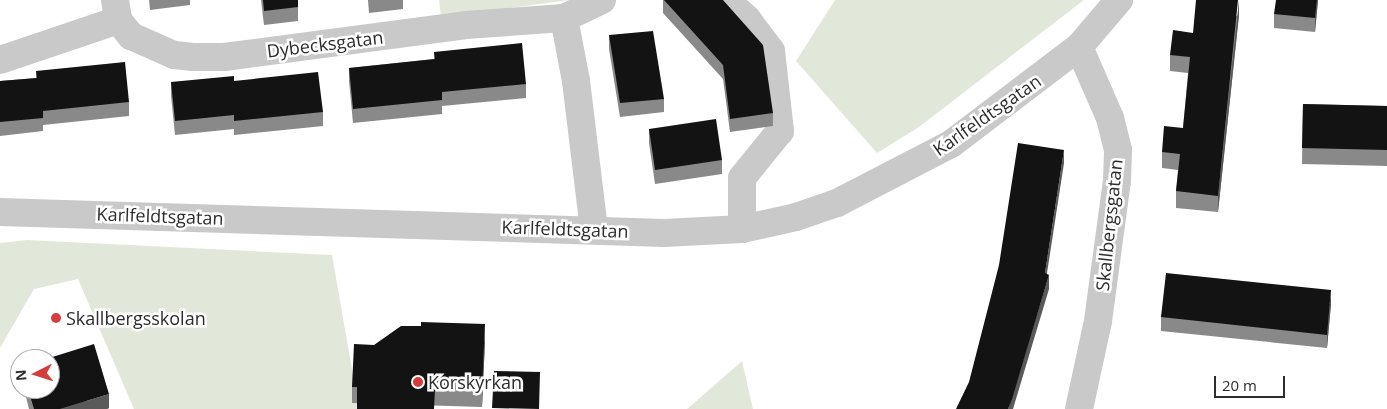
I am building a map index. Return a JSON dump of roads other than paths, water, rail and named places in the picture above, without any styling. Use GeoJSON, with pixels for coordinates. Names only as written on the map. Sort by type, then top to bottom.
{"type":"FeatureCollection","features":[{"type":"Feature","properties":{"kind":"street","name":"Dybecksgatan"},"geometry":{"type":"LineString","coordinates":[[117,10],[131,36],[174,55],[208,57],[466,26],[564,18],[602,0]]}},
{"type":"Feature","properties":{"kind":"street"},"geometry":{"type":"LineString","coordinates":[[726,0],[747,19],[771,51],[780,131],[742,178],[742,229]]}},
{"type":"Feature","properties":{"kind":"street"},"geometry":{"type":"LineString","coordinates":[[1079,47],[1119,0]]}},
{"type":"Feature","properties":{"kind":"street"},"geometry":{"type":"LineString","coordinates":[[0,60],[117,10]]}},
{"type":"Feature","properties":{"kind":"street"},"geometry":{"type":"LineString","coordinates":[[564,18],[576,81],[594,230]]}},
{"type":"Feature","properties":{"kind":"street","name":"Karlfeldtsgatan"},"geometry":{"type":"LineString","coordinates":[[0,212],[664,233],[742,229],[796,217],[837,203],[951,144],[1079,47]]}},
{"type":"Feature","properties":{"kind":"street","name":"Skallbergsgatan"},"geometry":{"type":"LineString","coordinates":[[1079,47],[1110,118],[1118,150],[1118,173],[1098,321],[1079,409]]}},
{"type":"Feature","properties":{"kind":"place","name":"Skallbergsskolan"},"geometry":{"type":"Point","coordinates":[56,318]}},
{"type":"Feature","properties":{"kind":"place","name":"Korskyrkan"},"geometry":{"type":"Point","coordinates":[418,382]}}]}
